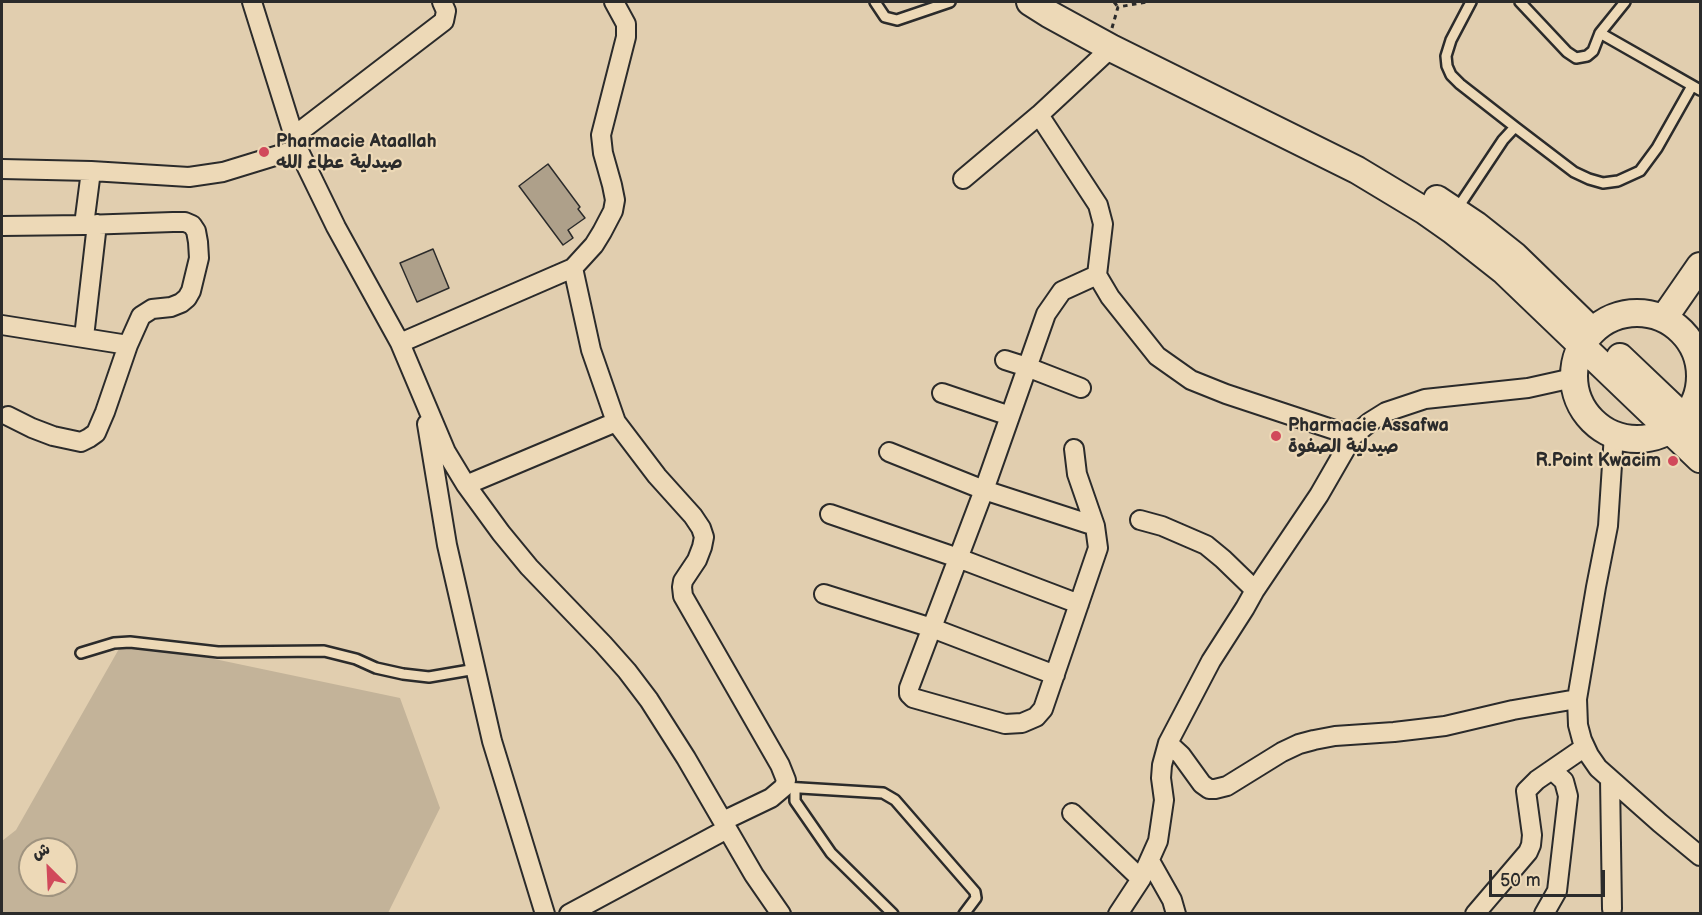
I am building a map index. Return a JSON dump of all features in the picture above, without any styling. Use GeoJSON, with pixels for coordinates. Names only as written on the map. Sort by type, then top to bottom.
{"type":"FeatureCollection","features":[{"type":"Feature","properties":{"kind":"main road"},"geometry":{"type":"LineString","coordinates":[[1030,2],[1049,14],[1114,28],[1400,195],[1452,230],[1587,338],[1685,427],[1701,459]]}},
{"type":"Feature","properties":{"kind":"main road"},"geometry":{"type":"LineString","coordinates":[[1060,2],[1394,174],[1456,211],[1515,256],[1587,338]]}},
{"type":"Feature","properties":{"kind":"main road"},"geometry":{"type":"LineString","coordinates":[[1664,318],[1701,266]]}},
{"type":"Feature","properties":{"kind":"main road"},"geometry":{"type":"LineString","coordinates":[[1626,313],[1646,313],[1664,318],[1677,327],[1688,338],[1700,365],[1698,393],[1685,427],[1642,438],[1628,438],[1614,434],[1598,425],[1585,412],[1577,396],[1573,378],[1575,361],[1587,338],[1608,320],[1626,313]]}},
{"type":"Feature","properties":{"kind":"street"},"geometry":{"type":"LineString","coordinates":[[252,2],[296,143],[336,227],[399,344],[446,452],[465,486],[529,567],[627,671],[649,700],[779,913]]}},
{"type":"Feature","properties":{"kind":"street"},"geometry":{"type":"LineString","coordinates":[[2,169],[91,171],[189,177],[223,172],[296,143],[444,21],[446,11],[442,2]]}},
{"type":"Feature","properties":{"kind":"street"},"geometry":{"type":"LineString","coordinates":[[399,344],[573,268],[594,245],[613,211],[615,200],[601,143],[626,37],[626,24],[614,2]]}},
{"type":"Feature","properties":{"kind":"street"},"geometry":{"type":"LineString","coordinates":[[963,179],[1039,115],[1114,28]]}},
{"type":"Feature","properties":{"kind":"street"},"geometry":{"type":"LineString","coordinates":[[1039,115],[1098,205],[1103,224],[1097,275],[1110,297],[1157,356],[1191,380],[1353,436]]}},
{"type":"Feature","properties":{"kind":"street"},"geometry":{"type":"LineString","coordinates":[[84,337],[91,224],[91,171]]}},
{"type":"Feature","properties":{"kind":"street"},"geometry":{"type":"LineString","coordinates":[[2,226],[185,222],[192,225],[196,231],[199,258],[188,298],[174,307],[152,309],[141,316],[96,433],[81,442],[53,436],[8,416]]}},
{"type":"Feature","properties":{"kind":"street"},"geometry":{"type":"LineString","coordinates":[[568,914],[790,787],[780,765],[683,596],[683,581],[697,560],[702,547],[704,537],[701,528],[616,422],[591,350],[573,268]]}},
{"type":"Feature","properties":{"kind":"street"},"geometry":{"type":"LineString","coordinates":[[1074,449],[1077,474],[1095,526],[1098,548],[1043,709],[1036,717],[1022,723],[1005,724],[912,698],[909,688],[984,490],[1046,314],[1062,291],[1097,275]]}},
{"type":"Feature","properties":{"kind":"street"},"geometry":{"type":"LineString","coordinates":[[2,325],[128,345]]}},
{"type":"Feature","properties":{"kind":"street"},"geometry":{"type":"LineString","coordinates":[[1005,360],[1081,388]]}},
{"type":"Feature","properties":{"kind":"street"},"geometry":{"type":"LineString","coordinates":[[1118,914],[1141,879],[1158,842],[1164,801],[1162,765],[1168,743],[1211,661],[1255,590],[1319,495],[1353,436],[1386,412],[1425,399],[1528,388],[1573,378]]}},
{"type":"Feature","properties":{"kind":"street"},"geometry":{"type":"LineString","coordinates":[[942,393],[1010,416]]}},
{"type":"Feature","properties":{"kind":"street"},"geometry":{"type":"LineString","coordinates":[[423,398],[447,545],[492,741],[545,914]]}},
{"type":"Feature","properties":{"kind":"street"},"geometry":{"type":"LineString","coordinates":[[465,486],[616,422]]}},
{"type":"Feature","properties":{"kind":"street"},"geometry":{"type":"LineString","coordinates":[[1614,434],[1608,526],[1576,699],[1578,725],[1586,747],[1598,768],[1700,855]]}},
{"type":"Feature","properties":{"kind":"street"},"geometry":{"type":"LineString","coordinates":[[889,452],[984,490],[1095,526]]}},
{"type":"Feature","properties":{"kind":"street"},"geometry":{"type":"LineString","coordinates":[[830,514],[958,558],[1079,604]]}},
{"type":"Feature","properties":{"kind":"street"},"geometry":{"type":"LineString","coordinates":[[1140,520],[1162,526],[1206,546],[1255,590]]}},
{"type":"Feature","properties":{"kind":"street"},"geometry":{"type":"LineString","coordinates":[[824,594],[932,628],[1055,675]]}},
{"type":"Feature","properties":{"kind":"street"},"geometry":{"type":"LineString","coordinates":[[1168,743],[1181,755],[1202,784],[1209,789],[1215,789],[1227,786],[1282,752],[1314,740],[1445,726],[1513,710],[1576,699]]}},
{"type":"Feature","properties":{"kind":"street"},"geometry":{"type":"LineString","coordinates":[[1475,914],[1528,852],[1531,845],[1532,835],[1526,791],[1586,747]]}},
{"type":"Feature","properties":{"kind":"street"},"geometry":{"type":"LineString","coordinates":[[1548,911],[1557,891],[1568,796],[1563,781],[1552,770]]}},
{"type":"Feature","properties":{"kind":"street"},"geometry":{"type":"LineString","coordinates":[[1610,779],[1612,909]]}},
{"type":"Feature","properties":{"kind":"street"},"geometry":{"type":"LineString","coordinates":[[1072,813],[1141,879]]}},
{"type":"Feature","properties":{"kind":"street"},"geometry":{"type":"LineString","coordinates":[[1150,861],[1172,900],[1176,914]]}},
{"type":"Feature","properties":{"kind":"lane"},"geometry":{"type":"LineString","coordinates":[[875,2],[885,17],[897,20],[950,2]]}},
{"type":"Feature","properties":{"kind":"lane"},"geometry":{"type":"LineString","coordinates":[[1471,2],[1451,39],[1446,56],[1451,75],[1515,128],[1574,172],[1603,183],[1618,181],[1640,171],[1696,88],[1600,33]]}},
{"type":"Feature","properties":{"kind":"lane"},"geometry":{"type":"LineString","coordinates":[[1520,2],[1567,52],[1576,58],[1587,56],[1593,51],[1600,33],[1624,2]]}},
{"type":"Feature","properties":{"kind":"lane"},"geometry":{"type":"LineString","coordinates":[[1456,211],[1503,140],[1515,128]]}},
{"type":"Feature","properties":{"kind":"lane"},"geometry":{"type":"LineString","coordinates":[[81,653],[114,643],[130,642],[218,652],[324,651],[356,659],[376,668],[429,677],[476,669]]}},
{"type":"Feature","properties":{"kind":"lane"},"geometry":{"type":"LineString","coordinates":[[893,914],[831,853],[795,801],[790,787],[883,793],[895,800],[975,892],[976,898],[964,914]]}},
{"type":"Feature","properties":{"kind":"path"},"geometry":{"type":"LineString","coordinates":[[1114,2],[1114,28]]}},
{"type":"Feature","properties":{"kind":"path"},"geometry":{"type":"LineString","coordinates":[[1114,28],[1148,2]]}},
{"type":"Feature","properties":{"kind":"shaded area"},"geometry":{"type":"Polygon","coordinates":[[[124,640],[400,698],[440,808],[388,913],[2,914],[2,841],[16,830],[124,640]]]}},
{"type":"Feature","properties":{"kind":"building"},"geometry":{"type":"Polygon","coordinates":[[[548,164],[580,207],[578,209],[585,218],[568,230],[573,238],[563,245],[519,186],[548,164]]]}},
{"type":"Feature","properties":{"kind":"building"},"geometry":{"type":"Polygon","coordinates":[[[433,249],[449,288],[417,302],[400,263],[433,249]]]}},
{"type":"Feature","properties":{"kind":"place","name":"Pharmacie Ataallah صيدلية عطاء الله"},"geometry":{"type":"Point","coordinates":[264,152]}},
{"type":"Feature","properties":{"kind":"place","name":"Pharmacie Assafwa صيدلية الصفوة"},"geometry":{"type":"Point","coordinates":[1276,436]}},
{"type":"Feature","properties":{"kind":"place","name":"R.Point Kwacim"},"geometry":{"type":"Point","coordinates":[1673,461]}}]}
